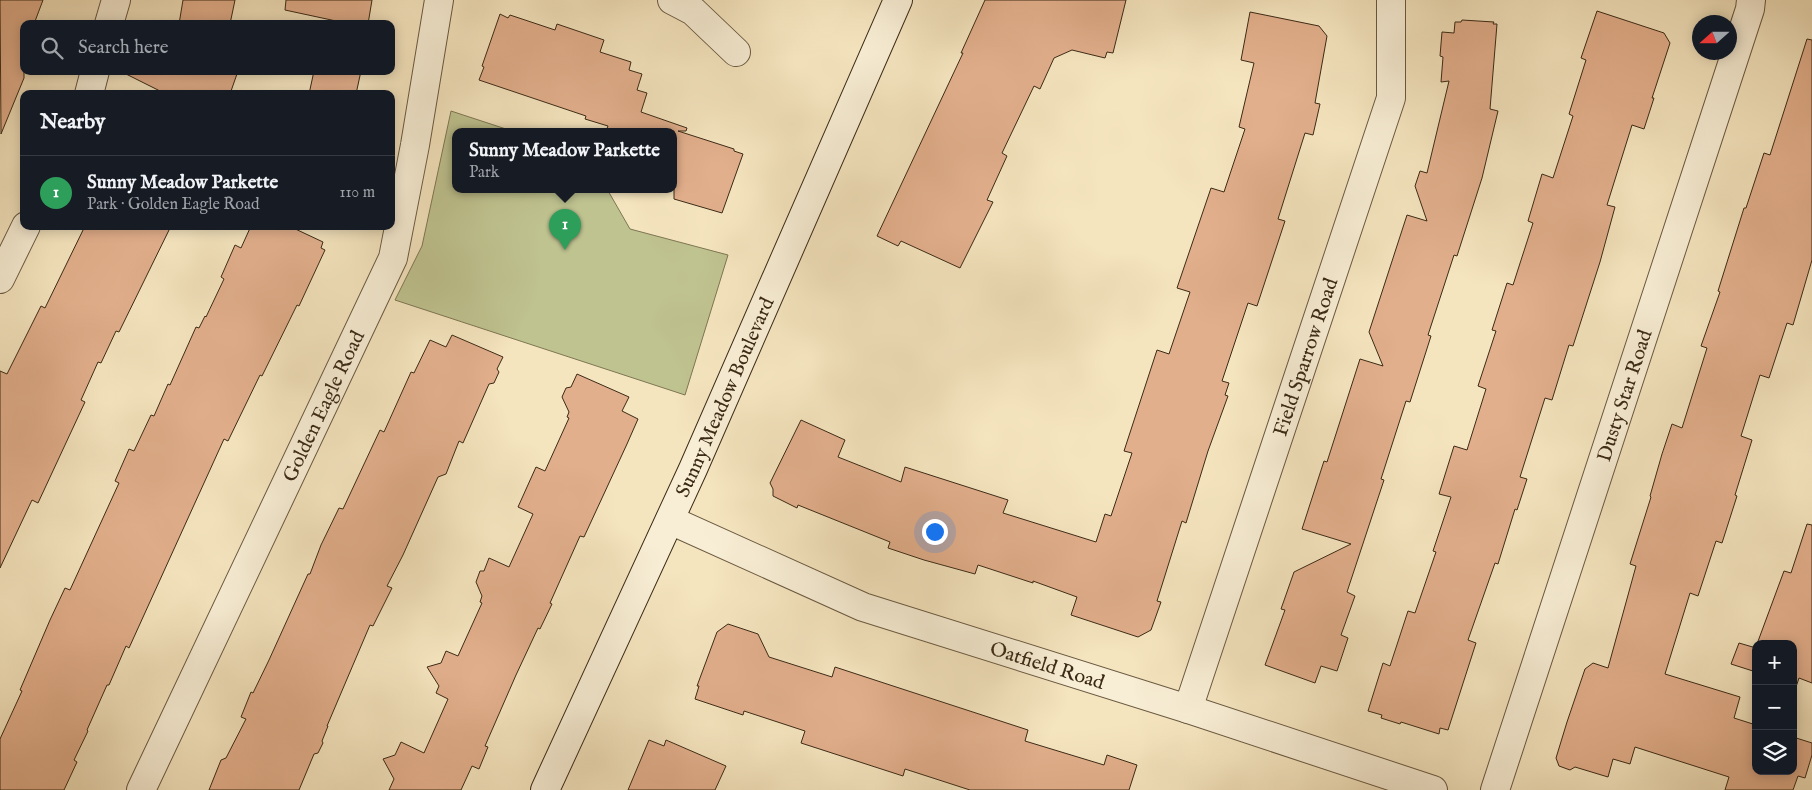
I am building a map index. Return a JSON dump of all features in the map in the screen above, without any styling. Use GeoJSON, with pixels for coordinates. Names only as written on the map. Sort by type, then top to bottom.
{"type":"FeatureCollection","features":[{"type":"Feature","properties":{"kind":"street"},"geometry":{"type":"LineString","coordinates":[[110,20],[116,0]]}},
{"type":"Feature","properties":{"kind":"street","name":"Golden Eagle Road"},"geometry":{"type":"LineString","coordinates":[[141,790],[393,258],[415,145],[439,0]]}},
{"type":"Feature","properties":{"kind":"street"},"geometry":{"type":"LineString","coordinates":[[672,0],[693,11],[736,52]]}},
{"type":"Feature","properties":{"kind":"street","name":"Sunny Meadow Boulevard"},"geometry":{"type":"LineString","coordinates":[[544,790],[670,520],[898,0]]}},
{"type":"Feature","properties":{"kind":"street","name":"Field Sparrow Road"},"geometry":{"type":"LineString","coordinates":[[1188,708],[1391,98],[1392,0]]}},
{"type":"Feature","properties":{"kind":"street","name":"Dusty Star Road"},"geometry":{"type":"LineString","coordinates":[[1495,790],[1750,9],[1751,0]]}},
{"type":"Feature","properties":{"kind":"street"},"geometry":{"type":"LineString","coordinates":[[90,90],[94,75]]}},
{"type":"Feature","properties":{"kind":"street"},"geometry":{"type":"LineString","coordinates":[[0,279],[24,230]]}},
{"type":"Feature","properties":{"kind":"street","name":"Oatfield Road"},"geometry":{"type":"LineString","coordinates":[[670,520],[863,607],[1188,708],[1433,790]]}},
{"type":"Feature","properties":{"kind":"green space"},"geometry":{"type":"Polygon","coordinates":[[[451,111],[503,128],[452,128],[452,193],[609,193],[630,229],[728,255],[685,395],[395,300],[422,246],[451,111]]]}},
{"type":"Feature","properties":{"kind":"building"},"geometry":{"type":"Polygon","coordinates":[[[0,0],[43,0],[36,20],[20,20],[20,75],[24,75],[24,78],[1,134],[0,0]]]}},
{"type":"Feature","properties":{"kind":"building"},"geometry":{"type":"Polygon","coordinates":[[[183,0],[235,0],[231,20],[180,20],[183,0]]]}},
{"type":"Feature","properties":{"kind":"building"},"geometry":{"type":"Polygon","coordinates":[[[286,0],[372,0],[369,20],[331,20],[285,10],[286,0]]]}},
{"type":"Feature","properties":{"kind":"building"},"geometry":{"type":"Polygon","coordinates":[[[985,0],[1126,0],[1113,53],[1107,52],[1105,58],[1072,50],[1054,58],[1040,89],[1034,86],[1002,153],[1007,156],[987,200],[993,202],[960,268],[901,241],[898,246],[877,236],[963,53],[961,53],[985,0]]]}},
{"type":"Feature","properties":{"kind":"building"},"geometry":{"type":"Polygon","coordinates":[[[1597,11],[1664,33],[1670,43],[1644,129],[1632,125],[1607,205],[1615,207],[1600,262],[1573,346],[1569,345],[1552,400],[1545,398],[1520,477],[1527,479],[1517,510],[1515,509],[1498,564],[1495,563],[1468,640],[1476,643],[1448,730],[1440,728],[1439,734],[1381,718],[1382,715],[1368,711],[1383,663],[1390,666],[1408,611],[1415,613],[1436,552],[1433,551],[1451,497],[1439,494],[1454,446],[1467,450],[1486,389],[1478,386],[1496,331],[1492,330],[1507,283],[1513,285],[1533,223],[1528,221],[1542,174],[1553,178],[1573,116],[1569,114],[1586,60],[1581,58],[1597,11]]]}},
{"type":"Feature","properties":{"kind":"building"},"geometry":{"type":"Polygon","coordinates":[[[1250,12],[1319,26],[1327,36],[1315,103],[1320,104],[1313,135],[1305,133],[1278,219],[1285,221],[1257,306],[1248,303],[1222,381],[1229,383],[1225,395],[1228,396],[1208,451],[1186,523],[1182,521],[1157,601],[1161,602],[1151,630],[1138,637],[1071,615],[1077,597],[1033,581],[1033,583],[978,565],[975,574],[924,560],[888,548],[890,542],[798,505],[797,508],[773,496],[773,489],[770,483],[801,420],[845,440],[838,457],[901,482],[905,467],[1008,500],[1003,513],[1096,542],[1105,514],[1111,516],[1132,453],[1124,451],[1157,350],[1169,354],[1190,292],[1177,288],[1211,188],[1224,192],[1245,129],[1239,127],[1254,63],[1241,60],[1250,12]]]}},
{"type":"Feature","properties":{"kind":"building"},"geometry":{"type":"Polygon","coordinates":[[[500,14],[508,18],[510,15],[555,30],[557,24],[604,40],[600,52],[631,62],[629,70],[642,74],[637,90],[647,93],[641,112],[687,128],[686,131],[678,131],[734,149],[734,151],[743,154],[722,213],[674,199],[674,193],[677,193],[677,128],[607,128],[608,126],[585,119],[586,116],[479,80],[484,67],[482,66],[500,14]]]}},
{"type":"Feature","properties":{"kind":"building"},"geometry":{"type":"Polygon","coordinates":[[[1462,20],[1494,22],[1493,24],[1497,24],[1490,109],[1498,111],[1482,178],[1457,256],[1454,255],[1428,335],[1431,336],[1410,402],[1406,401],[1381,479],[1384,480],[1347,592],[1355,596],[1341,635],[1348,638],[1337,671],[1321,666],[1315,683],[1265,665],[1285,610],[1281,609],[1294,572],[1351,544],[1302,529],[1324,461],[1327,462],[1360,359],[1383,366],[1369,332],[1407,215],[1427,221],[1415,186],[1420,171],[1427,173],[1449,81],[1441,82],[1443,57],[1440,56],[1442,32],[1454,33],[1455,22],[1461,22],[1462,20]]]}},
{"type":"Feature","properties":{"kind":"building"},"geometry":{"type":"Polygon","coordinates":[[[1807,39],[1812,40],[1812,260],[1793,325],[1787,323],[1769,378],[1760,375],[1741,436],[1752,440],[1735,495],[1737,496],[1722,543],[1716,541],[1698,596],[1690,593],[1665,674],[1740,697],[1734,718],[1752,724],[1752,775],[1797,775],[1797,738],[1812,743],[1812,755],[1805,778],[1798,776],[1793,790],[1725,790],[1729,777],[1635,747],[1630,764],[1613,759],[1608,777],[1575,767],[1570,770],[1559,766],[1556,758],[1567,722],[1585,669],[1593,663],[1608,668],[1636,566],[1630,564],[1662,454],[1672,424],[1682,428],[1707,348],[1701,346],[1720,292],[1718,291],[1744,208],[1746,208],[1764,153],[1770,155],[1807,39]]]}},
{"type":"Feature","properties":{"kind":"building"},"geometry":{"type":"Polygon","coordinates":[[[128,75],[237,75],[231,90],[158,90],[128,75]]]}},
{"type":"Feature","properties":{"kind":"building"},"geometry":{"type":"Polygon","coordinates":[[[313,75],[360,75],[357,90],[310,90],[313,75]]]}},
{"type":"Feature","properties":{"kind":"building"},"geometry":{"type":"Polygon","coordinates":[[[83,230],[169,230],[119,332],[116,331],[101,363],[98,362],[81,400],[85,402],[38,503],[32,500],[0,568],[0,371],[7,374],[41,306],[45,308],[83,230]]]}},
{"type":"Feature","properties":{"kind":"building"},"geometry":{"type":"Polygon","coordinates":[[[249,230],[298,230],[323,242],[321,248],[325,250],[299,306],[297,305],[262,376],[260,375],[228,441],[224,439],[129,648],[126,646],[109,685],[107,685],[74,760],[77,762],[64,790],[0,790],[0,739],[22,691],[20,690],[50,620],[65,588],[70,590],[119,483],[115,481],[129,449],[134,451],[151,415],[154,416],[168,384],[170,385],[196,327],[199,328],[206,317],[224,279],[221,277],[235,245],[241,248],[249,230]]]}},
{"type":"Feature","properties":{"kind":"building"},"geometry":{"type":"Polygon","coordinates":[[[452,335],[503,357],[497,369],[499,372],[494,383],[489,384],[463,443],[459,441],[446,474],[438,477],[387,586],[392,588],[373,626],[370,625],[327,726],[323,743],[318,753],[314,754],[299,790],[209,790],[221,760],[226,758],[246,719],[241,717],[251,692],[253,693],[269,660],[339,508],[343,509],[380,430],[384,432],[411,372],[414,373],[430,340],[446,347],[452,335]]]}},
{"type":"Feature","properties":{"kind":"building"},"geometry":{"type":"Polygon","coordinates":[[[577,374],[629,397],[622,411],[638,419],[627,444],[584,537],[580,536],[550,603],[552,604],[540,629],[538,628],[516,675],[485,746],[488,747],[479,769],[472,766],[461,790],[389,790],[394,779],[383,759],[395,755],[401,742],[424,753],[448,699],[436,693],[439,686],[427,667],[441,663],[446,651],[458,656],[482,603],[480,602],[482,596],[476,582],[480,571],[484,571],[489,558],[509,567],[533,514],[518,507],[536,467],[545,471],[569,418],[567,417],[569,412],[562,397],[566,388],[571,387],[577,374]]]}},
{"type":"Feature","properties":{"kind":"building"},"geometry":{"type":"Polygon","coordinates":[[[1807,524],[1812,525],[1812,683],[1799,678],[1797,684],[1797,640],[1758,640],[1784,571],[1791,573],[1807,524]]]}},
{"type":"Feature","properties":{"kind":"building"},"geometry":{"type":"Polygon","coordinates":[[[728,624],[758,634],[769,657],[832,677],[835,667],[1028,730],[1025,741],[1104,765],[1107,755],[1137,765],[1129,790],[970,790],[905,769],[903,776],[801,743],[805,731],[744,711],[743,715],[695,699],[699,686],[697,686],[717,632],[728,624]]]}},
{"type":"Feature","properties":{"kind":"building"},"geometry":{"type":"Polygon","coordinates":[[[1739,643],[1752,647],[1752,671],[1731,664],[1739,643]]]}},
{"type":"Feature","properties":{"kind":"building"},"geometry":{"type":"Polygon","coordinates":[[[649,740],[664,746],[666,740],[726,766],[715,790],[628,790],[649,740]]]}},
{"type":"Feature","properties":{"kind":"place","name":"Sunny Meadow Parkette"},"geometry":{"type":"Point","coordinates":[565,250]}}]}
